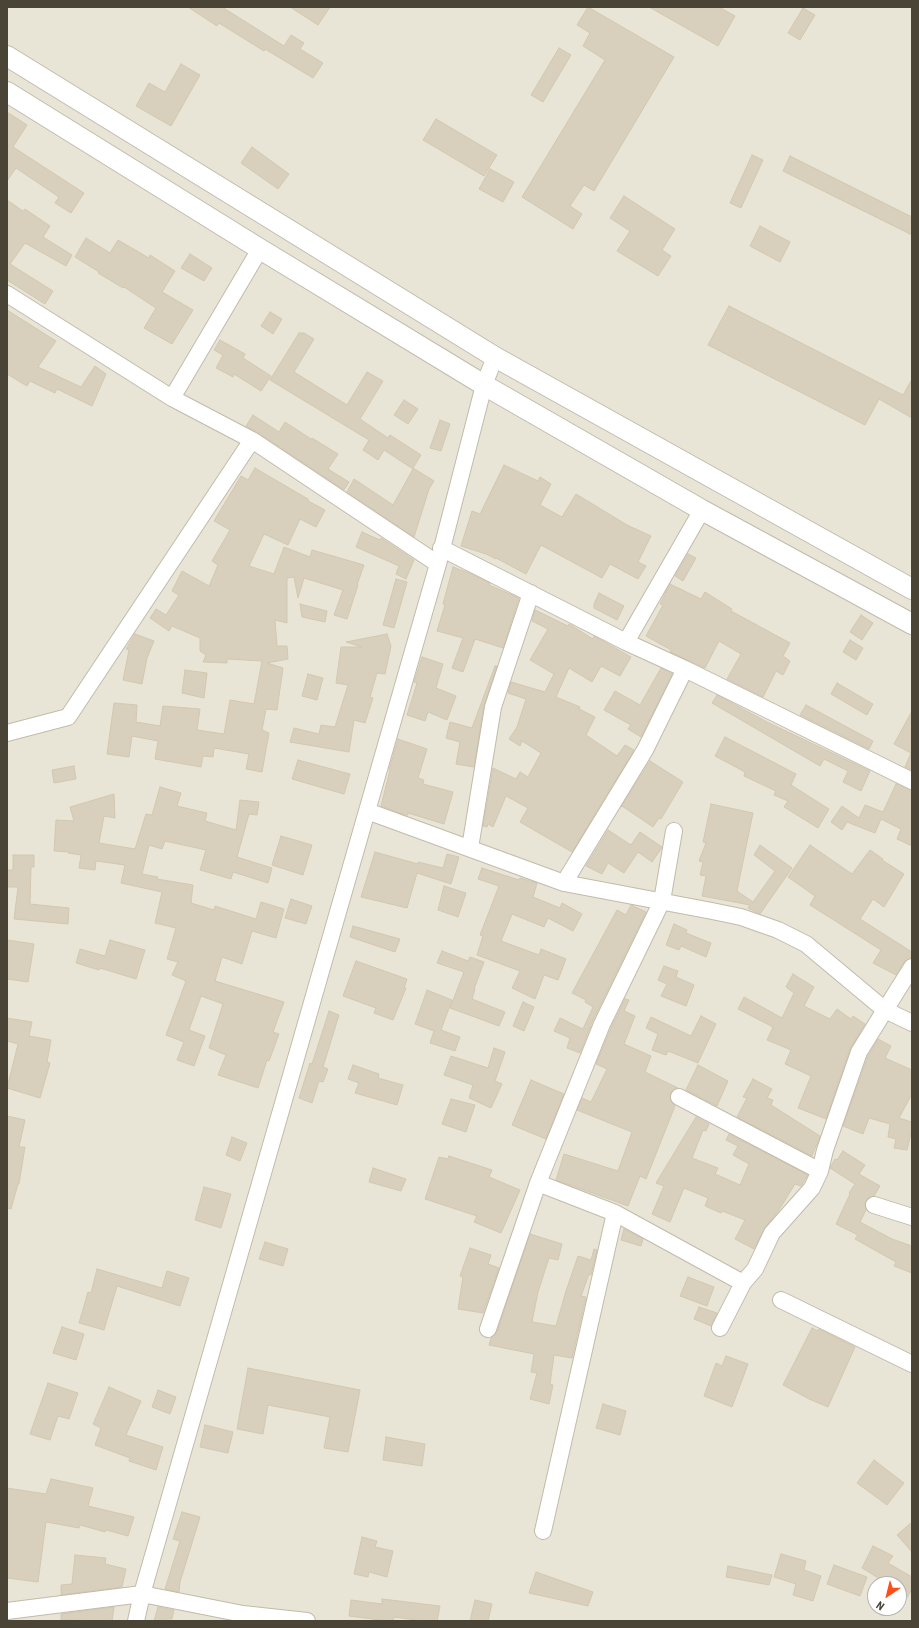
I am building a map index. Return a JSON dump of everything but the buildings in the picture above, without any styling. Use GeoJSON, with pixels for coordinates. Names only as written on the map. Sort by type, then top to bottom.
{"type":"FeatureCollection","features":[{"type":"Feature","properties":{"kind":"street"},"geometry":{"type":"LineString","coordinates":[[7,56],[495,358],[912,590]]}},
{"type":"Feature","properties":{"kind":"street"},"geometry":{"type":"LineString","coordinates":[[7,92],[260,249],[484,385],[702,510],[912,624]]}},
{"type":"Feature","properties":{"kind":"street"},"geometry":{"type":"LineString","coordinates":[[172,398],[260,249]]}},
{"type":"Feature","properties":{"kind":"street"},"geometry":{"type":"LineString","coordinates":[[7,294],[172,398],[252,440],[438,564]]}},
{"type":"Feature","properties":{"kind":"street"},"geometry":{"type":"LineString","coordinates":[[136,1621],[142,1594],[438,564],[484,385],[495,358]]}},
{"type":"Feature","properties":{"kind":"street"},"geometry":{"type":"LineString","coordinates":[[7,733],[68,717],[252,440]]}},
{"type":"Feature","properties":{"kind":"street"},"geometry":{"type":"LineString","coordinates":[[626,642],[702,510]]}},
{"type":"Feature","properties":{"kind":"street"},"geometry":{"type":"LineString","coordinates":[[442,548],[626,642],[685,669],[912,781]]}},
{"type":"Feature","properties":{"kind":"street"},"geometry":{"type":"LineString","coordinates":[[470,848],[493,707],[531,593]]}},
{"type":"Feature","properties":{"kind":"street"},"geometry":{"type":"LineString","coordinates":[[564,883],[645,750],[685,669]]}},
{"type":"Feature","properties":{"kind":"street"},"geometry":{"type":"LineString","coordinates":[[367,811],[564,883],[741,917],[778,930],[806,944],[884,1010],[912,1023]]}},
{"type":"Feature","properties":{"kind":"street"},"geometry":{"type":"LineString","coordinates":[[488,1329],[538,1184],[602,1024],[662,901],[674,831]]}},
{"type":"Feature","properties":{"kind":"street"},"geometry":{"type":"LineString","coordinates":[[720,1328],[743,1283],[755,1269],[772,1233],[812,1188],[820,1171],[825,1150],[859,1052],[912,967]]}},
{"type":"Feature","properties":{"kind":"street"},"geometry":{"type":"LineString","coordinates":[[679,1097],[820,1171]]}},
{"type":"Feature","properties":{"kind":"street"},"geometry":{"type":"LineString","coordinates":[[538,1184],[615,1213],[743,1283]]}},
{"type":"Feature","properties":{"kind":"street"},"geometry":{"type":"LineString","coordinates":[[874,1205],[912,1217]]}},
{"type":"Feature","properties":{"kind":"street"},"geometry":{"type":"LineString","coordinates":[[543,1530],[615,1213]]}},
{"type":"Feature","properties":{"kind":"street"},"geometry":{"type":"LineString","coordinates":[[781,1300],[912,1364]]}},
{"type":"Feature","properties":{"kind":"street"},"geometry":{"type":"LineString","coordinates":[[7,1611],[142,1594],[242,1614],[306,1621]]}},
{"type":"Feature","properties":{"kind":"shaded area"},"geometry":{"type":"Polygon","coordinates":[[[7,7],[912,7],[912,1621],[7,1621],[7,7]]]}}]}
